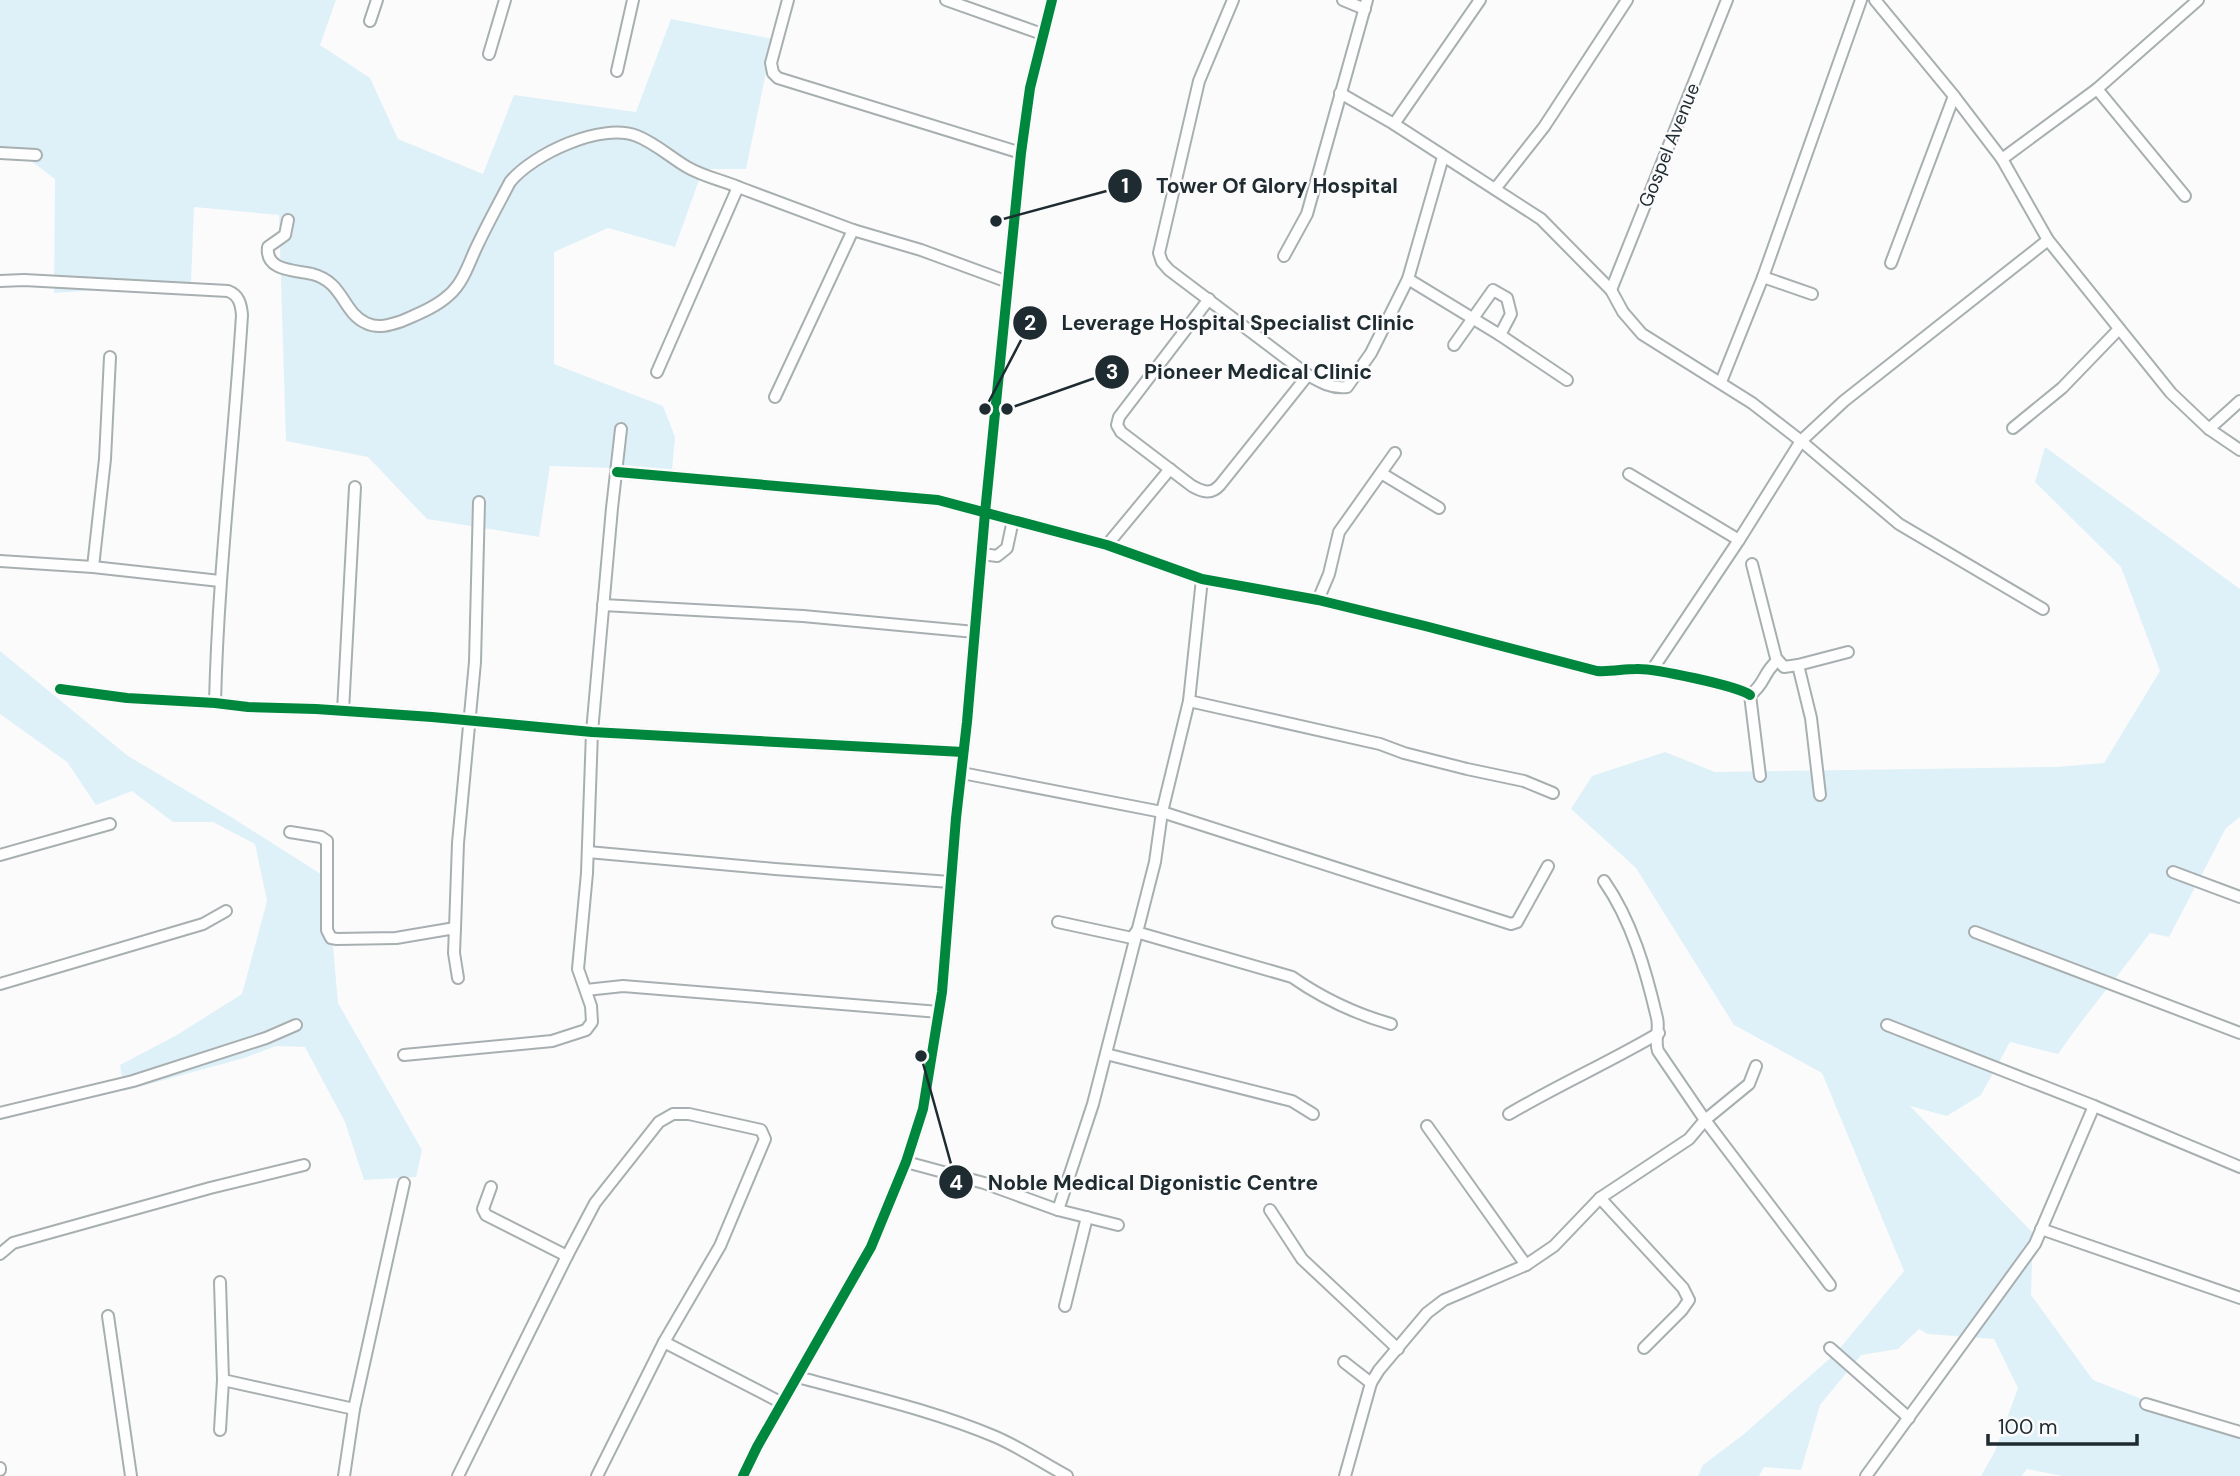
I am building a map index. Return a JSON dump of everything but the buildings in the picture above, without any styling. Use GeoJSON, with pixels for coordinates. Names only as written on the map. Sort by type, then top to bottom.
{"type":"FeatureCollection","features":[{"type":"Feature","properties":{"kind":"street"},"geometry":{"type":"LineString","coordinates":[[370,21],[377,0]]}},
{"type":"Feature","properties":{"kind":"street"},"geometry":{"type":"LineString","coordinates":[[489,54],[505,0]]}},
{"type":"Feature","properties":{"kind":"street"},"geometry":{"type":"LineString","coordinates":[[617,71],[633,0]]}},
{"type":"Feature","properties":{"kind":"street"},"geometry":{"type":"LineString","coordinates":[[788,0],[771,63],[773,73],[778,78],[1021,153]]}},
{"type":"Feature","properties":{"kind":"street"},"geometry":{"type":"LineString","coordinates":[[946,0],[1042,34]]}},
{"type":"Feature","properties":{"kind":"street"},"geometry":{"type":"LineString","coordinates":[[743,1476],[871,1247],[906,1162],[923,1109],[939,1012],[1021,153],[1030,88],[1052,0]]}},
{"type":"Feature","properties":{"kind":"street"},"geometry":{"type":"LineString","coordinates":[[1233,0],[1199,81],[1159,253],[1169,270],[1308,375],[1338,388],[1350,384],[1371,353],[1408,279],[1443,157]]}},
{"type":"Feature","properties":{"kind":"street"},"geometry":{"type":"LineString","coordinates":[[1284,256],[1307,214],[1366,5],[1343,0]]}},
{"type":"Feature","properties":{"kind":"street"},"geometry":{"type":"LineString","coordinates":[[1394,124],[1480,0]]}},
{"type":"Feature","properties":{"kind":"street"},"geometry":{"type":"LineString","coordinates":[[1495,189],[1544,127],[1627,0]]}},
{"type":"Feature","properties":{"kind":"street","name":"Gospel Avenue"},"geometry":{"type":"LineString","coordinates":[[1611,290],[1727,0]]}},
{"type":"Feature","properties":{"kind":"street"},"geometry":{"type":"LineString","coordinates":[[1721,382],[1763,277],[1861,0]]}},
{"type":"Feature","properties":{"kind":"street"},"geometry":{"type":"LineString","coordinates":[[1875,0],[2002,159],[2048,240],[2119,329],[2171,393],[2209,429],[2240,450]]}},
{"type":"Feature","properties":{"kind":"street"},"geometry":{"type":"LineString","coordinates":[[2002,159],[2097,89],[2198,0]]}},
{"type":"Feature","properties":{"kind":"street"},"geometry":{"type":"LineString","coordinates":[[2097,89],[2185,196]]}},
{"type":"Feature","properties":{"kind":"street"},"geometry":{"type":"LineString","coordinates":[[1340,93],[1394,124],[1541,219],[1611,290],[1623,312],[1642,334],[1721,382],[1801,441],[1899,524],[2043,609]]}},
{"type":"Feature","properties":{"kind":"street"},"geometry":{"type":"LineString","coordinates":[[1891,263],[1954,96]]}},
{"type":"Feature","properties":{"kind":"street"},"geometry":{"type":"LineString","coordinates":[[288,220],[285,235],[268,247],[269,260],[283,268],[313,274],[330,282],[359,319],[367,324],[384,326],[413,316],[448,296],[461,282],[510,182],[517,173],[562,146],[603,132],[624,132],[645,140],[690,169],[853,230],[922,250],[1008,282]]}},
{"type":"Feature","properties":{"kind":"street"},"geometry":{"type":"LineString","coordinates":[[0,153],[36,155]]}},
{"type":"Feature","properties":{"kind":"street"},"geometry":{"type":"LineString","coordinates":[[657,372],[738,187]]}},
{"type":"Feature","properties":{"kind":"street"},"geometry":{"type":"LineString","coordinates":[[775,397],[853,230]]}},
{"type":"Feature","properties":{"kind":"street"},"geometry":{"type":"LineString","coordinates":[[1652,670],[1801,441],[1844,401],[2048,240]]}},
{"type":"Feature","properties":{"kind":"street"},"geometry":{"type":"LineString","coordinates":[[1763,277],[1812,294]]}},
{"type":"Feature","properties":{"kind":"street"},"geometry":{"type":"LineString","coordinates":[[1408,279],[1567,380]]}},
{"type":"Feature","properties":{"kind":"street"},"geometry":{"type":"LineString","coordinates":[[0,281],[228,291],[237,297],[242,315],[220,581],[215,703]]}},
{"type":"Feature","properties":{"kind":"street"},"geometry":{"type":"LineString","coordinates":[[1454,345],[1493,290],[1507,298],[1511,314],[1500,335]]}},
{"type":"Feature","properties":{"kind":"street"},"geometry":{"type":"LineString","coordinates":[[1209,299],[1117,421],[1121,432],[1170,470],[1203,492],[1216,489],[1308,375]]}},
{"type":"Feature","properties":{"kind":"street"},"geometry":{"type":"LineString","coordinates":[[2012,428],[2062,388],[2119,329]]}},
{"type":"Feature","properties":{"kind":"street"},"geometry":{"type":"LineString","coordinates":[[93,567],[105,459],[110,357]]}},
{"type":"Feature","properties":{"kind":"street"},"geometry":{"type":"LineString","coordinates":[[2209,429],[2240,401]]}},
{"type":"Feature","properties":{"kind":"street"},"geometry":{"type":"LineString","coordinates":[[404,1055],[552,1041],[576,1034],[590,1027],[592,1022],[591,1006],[578,969],[588,852],[592,732],[621,429]]}},
{"type":"Feature","properties":{"kind":"street"},"geometry":{"type":"LineString","coordinates":[[1318,600],[1329,574],[1339,532],[1395,453]]}},
{"type":"Feature","properties":{"kind":"street"},"geometry":{"type":"LineString","coordinates":[[1107,545],[1170,470]]}},
{"type":"Feature","properties":{"kind":"street"},"geometry":{"type":"LineString","coordinates":[[617,472],[938,500],[1107,545],[1202,579],[1318,600],[1597,671],[1611,672],[1634,668],[1652,670],[1734,687],[1750,695]]}},
{"type":"Feature","properties":{"kind":"street"},"geometry":{"type":"LineString","coordinates":[[1381,473],[1439,508]]}},
{"type":"Feature","properties":{"kind":"street"},"geometry":{"type":"LineString","coordinates":[[1629,474],[1739,540]]}},
{"type":"Feature","properties":{"kind":"street"},"geometry":{"type":"LineString","coordinates":[[343,711],[355,486]]}},
{"type":"Feature","properties":{"kind":"street"},"geometry":{"type":"LineString","coordinates":[[458,978],[454,928],[458,843],[475,662],[479,502]]}},
{"type":"Feature","properties":{"kind":"street"},"geometry":{"type":"LineString","coordinates":[[982,554],[997,556],[1007,548],[1013,520]]}},
{"type":"Feature","properties":{"kind":"street"},"geometry":{"type":"LineString","coordinates":[[0,561],[93,567],[220,581]]}},
{"type":"Feature","properties":{"kind":"street"},"geometry":{"type":"LineString","coordinates":[[1752,565],[1777,661],[1784,667],[1848,652]]}},
{"type":"Feature","properties":{"kind":"street"},"geometry":{"type":"LineString","coordinates":[[1058,1210],[1093,1104],[1155,863],[1162,812],[1189,701],[1202,579]]}},
{"type":"Feature","properties":{"kind":"street"},"geometry":{"type":"LineString","coordinates":[[603,605],[803,616],[975,632]]}},
{"type":"Feature","properties":{"kind":"street"},"geometry":{"type":"LineString","coordinates":[[1750,695],[1762,686],[1766,672],[1777,661]]}},
{"type":"Feature","properties":{"kind":"street"},"geometry":{"type":"LineString","coordinates":[[1798,665],[1811,719],[1820,795]]}},
{"type":"Feature","properties":{"kind":"street"},"geometry":{"type":"LineString","coordinates":[[60,689],[127,698],[471,720],[592,732],[963,752]]}},
{"type":"Feature","properties":{"kind":"street"},"geometry":{"type":"LineString","coordinates":[[1750,695],[1760,776]]}},
{"type":"Feature","properties":{"kind":"street"},"geometry":{"type":"LineString","coordinates":[[1189,701],[1380,744],[1404,753],[1524,781],[1553,793]]}},
{"type":"Feature","properties":{"kind":"street"},"geometry":{"type":"LineString","coordinates":[[962,773],[1162,812],[1511,924],[1517,922],[1548,866]]}},
{"type":"Feature","properties":{"kind":"street"},"geometry":{"type":"LineString","coordinates":[[0,855],[110,824]]}},
{"type":"Feature","properties":{"kind":"street"},"geometry":{"type":"LineString","coordinates":[[289,832],[321,837],[327,841],[327,930],[331,937],[396,938],[454,928]]}},
{"type":"Feature","properties":{"kind":"street"},"geometry":{"type":"LineString","coordinates":[[588,852],[950,882]]}},
{"type":"Feature","properties":{"kind":"street"},"geometry":{"type":"LineString","coordinates":[[2173,872],[2240,897]]}},
{"type":"Feature","properties":{"kind":"street"},"geometry":{"type":"LineString","coordinates":[[1604,880],[1625,915],[1642,961],[1658,1019],[1658,1051],[1705,1120],[1830,1285]]}},
{"type":"Feature","properties":{"kind":"street"},"geometry":{"type":"LineString","coordinates":[[0,984],[203,924],[226,911]]}},
{"type":"Feature","properties":{"kind":"street"},"geometry":{"type":"LineString","coordinates":[[1058,922],[1132,938],[1136,932]]}},
{"type":"Feature","properties":{"kind":"street"},"geometry":{"type":"LineString","coordinates":[[1136,932],[1292,977],[1312,991],[1361,1015],[1391,1024]]}},
{"type":"Feature","properties":{"kind":"street"},"geometry":{"type":"LineString","coordinates":[[1975,932],[2240,1033]]}},
{"type":"Feature","properties":{"kind":"street"},"geometry":{"type":"LineString","coordinates":[[586,990],[623,986],[939,1012]]}},
{"type":"Feature","properties":{"kind":"street"},"geometry":{"type":"LineString","coordinates":[[0,1113],[133,1081],[266,1038],[296,1025]]}},
{"type":"Feature","properties":{"kind":"street"},"geometry":{"type":"LineString","coordinates":[[1887,1026],[2094,1106],[2240,1167]]}},
{"type":"Feature","properties":{"kind":"street"},"geometry":{"type":"LineString","coordinates":[[1509,1114],[1659,1033]]}},
{"type":"Feature","properties":{"kind":"street"},"geometry":{"type":"LineString","coordinates":[[1106,1054],[1292,1101],[1313,1114]]}},
{"type":"Feature","properties":{"kind":"street"},"geometry":{"type":"LineString","coordinates":[[1345,1476],[1371,1383],[1427,1313],[1444,1300],[1526,1265],[1553,1246],[1600,1198],[1689,1139],[1705,1120],[1749,1084],[1756,1066]]}},
{"type":"Feature","properties":{"kind":"street"},"geometry":{"type":"LineString","coordinates":[[1866,1476],[2035,1244],[2094,1106]]}},
{"type":"Feature","properties":{"kind":"street"},"geometry":{"type":"LineString","coordinates":[[458,1476],[566,1256],[595,1203],[659,1122],[668,1115],[689,1114],[762,1131],[765,1139],[720,1246],[664,1342],[597,1476]]}},
{"type":"Feature","properties":{"kind":"street"},"geometry":{"type":"LineString","coordinates":[[1427,1126],[1526,1265]]}},
{"type":"Feature","properties":{"kind":"street"},"geometry":{"type":"LineString","coordinates":[[906,1162],[984,1183],[1058,1210],[1118,1225]]}},
{"type":"Feature","properties":{"kind":"street"},"geometry":{"type":"LineString","coordinates":[[0,1254],[13,1243],[304,1165]]}},
{"type":"Feature","properties":{"kind":"street"},"geometry":{"type":"LineString","coordinates":[[344,1476],[354,1409],[404,1182]]}},
{"type":"Feature","properties":{"kind":"street"},"geometry":{"type":"LineString","coordinates":[[491,1187],[483,1209],[486,1216],[566,1256]]}},
{"type":"Feature","properties":{"kind":"street"},"geometry":{"type":"LineString","coordinates":[[1600,1198],[1683,1288],[1689,1300],[1644,1348]]}},
{"type":"Feature","properties":{"kind":"street"},"geometry":{"type":"LineString","coordinates":[[1270,1210],[1302,1259],[1398,1349]]}},
{"type":"Feature","properties":{"kind":"street"},"geometry":{"type":"LineString","coordinates":[[1065,1306],[1087,1217]]}},
{"type":"Feature","properties":{"kind":"street"},"geometry":{"type":"LineString","coordinates":[[2041,1229],[2240,1298]]}},
{"type":"Feature","properties":{"kind":"street"},"geometry":{"type":"LineString","coordinates":[[220,1282],[223,1380],[220,1430]]}},
{"type":"Feature","properties":{"kind":"street"},"geometry":{"type":"LineString","coordinates":[[108,1316],[131,1476]]}},
{"type":"Feature","properties":{"kind":"street"},"geometry":{"type":"LineString","coordinates":[[664,1342],[782,1404]]}},
{"type":"Feature","properties":{"kind":"street"},"geometry":{"type":"LineString","coordinates":[[1830,1348],[1909,1418]]}},
{"type":"Feature","properties":{"kind":"street"},"geometry":{"type":"LineString","coordinates":[[1344,1362],[1371,1383]]}},
{"type":"Feature","properties":{"kind":"street"},"geometry":{"type":"LineString","coordinates":[[798,1377],[907,1406],[969,1426],[1030,1453],[1067,1476]]}},
{"type":"Feature","properties":{"kind":"street"},"geometry":{"type":"LineString","coordinates":[[223,1380],[354,1409]]}},
{"type":"Feature","properties":{"kind":"street"},"geometry":{"type":"LineString","coordinates":[[2146,1404],[2240,1432]]}},
{"type":"Feature","properties":{"kind":"shaded area"},"geometry":{"type":"Polygon","coordinates":[[[0,0],[336,0],[320,45],[370,78],[398,139],[483,174],[514,95],[636,112],[671,19],[773,39],[746,169],[703,169],[675,247],[608,228],[554,252],[554,364],[663,406],[675,437],[672,470],[550,466],[539,537],[427,519],[368,457],[286,441],[279,215],[194,207],[191,284],[54,293],[55,179],[15,149],[0,152],[0,0]]]}},
{"type":"Feature","properties":{"kind":"shaded area"},"geometry":{"type":"Polygon","coordinates":[[[2045,447],[2240,589],[2240,817],[2226,828],[2169,937],[2150,933],[2058,1054],[2010,1042],[1981,1095],[1947,1116],[1910,1106],[2033,1233],[2031,1295],[2093,1380],[2180,1414],[2240,1433],[2240,1476],[2062,1476],[2027,1469],[2022,1476],[1981,1476],[1995,1451],[2018,1388],[1994,1339],[1928,1334],[1919,1329],[1898,1349],[1861,1355],[1820,1405],[1801,1470],[1764,1467],[1759,1476],[1698,1476],[1703,1465],[1744,1434],[1835,1354],[1904,1271],[1822,1073],[1734,1025],[1636,868],[1571,809],[1592,776],[1665,752],[1715,772],[2056,767],[2104,763],[2160,671],[2121,567],[2035,482],[2045,447]]]}},
{"type":"Feature","properties":{"kind":"shaded area"},"geometry":{"type":"Polygon","coordinates":[[[0,651],[128,756],[327,878],[338,1003],[422,1150],[416,1177],[364,1180],[345,1122],[305,1047],[276,1046],[244,1058],[124,1091],[120,1065],[177,1035],[242,994],[267,901],[255,844],[213,822],[173,822],[132,791],[96,805],[67,762],[0,714],[0,651]]]}},
{"type":"Feature","properties":{"kind":"cycle path"},"geometry":{"type":"LineString","coordinates":[[743,1476],[871,1247],[906,1162],[923,1109],[942,992],[956,818],[1021,153],[1030,88],[1052,0]]}},
{"type":"Feature","properties":{"kind":"cycle path"},"geometry":{"type":"LineString","coordinates":[[617,472],[938,500],[1107,545],[1202,579],[1318,600],[1597,671],[1659,671],[1713,683],[1750,695]]}},
{"type":"Feature","properties":{"kind":"cycle path"},"geometry":{"type":"LineString","coordinates":[[60,689],[127,698],[432,717],[592,732],[963,752]]}},
{"type":"Feature","properties":{"kind":"place","name":"Tower Of Glory Hospital"},"geometry":{"type":"Point","coordinates":[996,221]}},
{"type":"Feature","properties":{"kind":"place","name":"Leverage Hospital Specialist Clinic"},"geometry":{"type":"Point","coordinates":[985,409]}},
{"type":"Feature","properties":{"kind":"place","name":"Pioneer Medical Clinic"},"geometry":{"type":"Point","coordinates":[1007,409]}},
{"type":"Feature","properties":{"kind":"place","name":"Noble Medical Digonistic Centre"},"geometry":{"type":"Point","coordinates":[921,1056]}}]}
